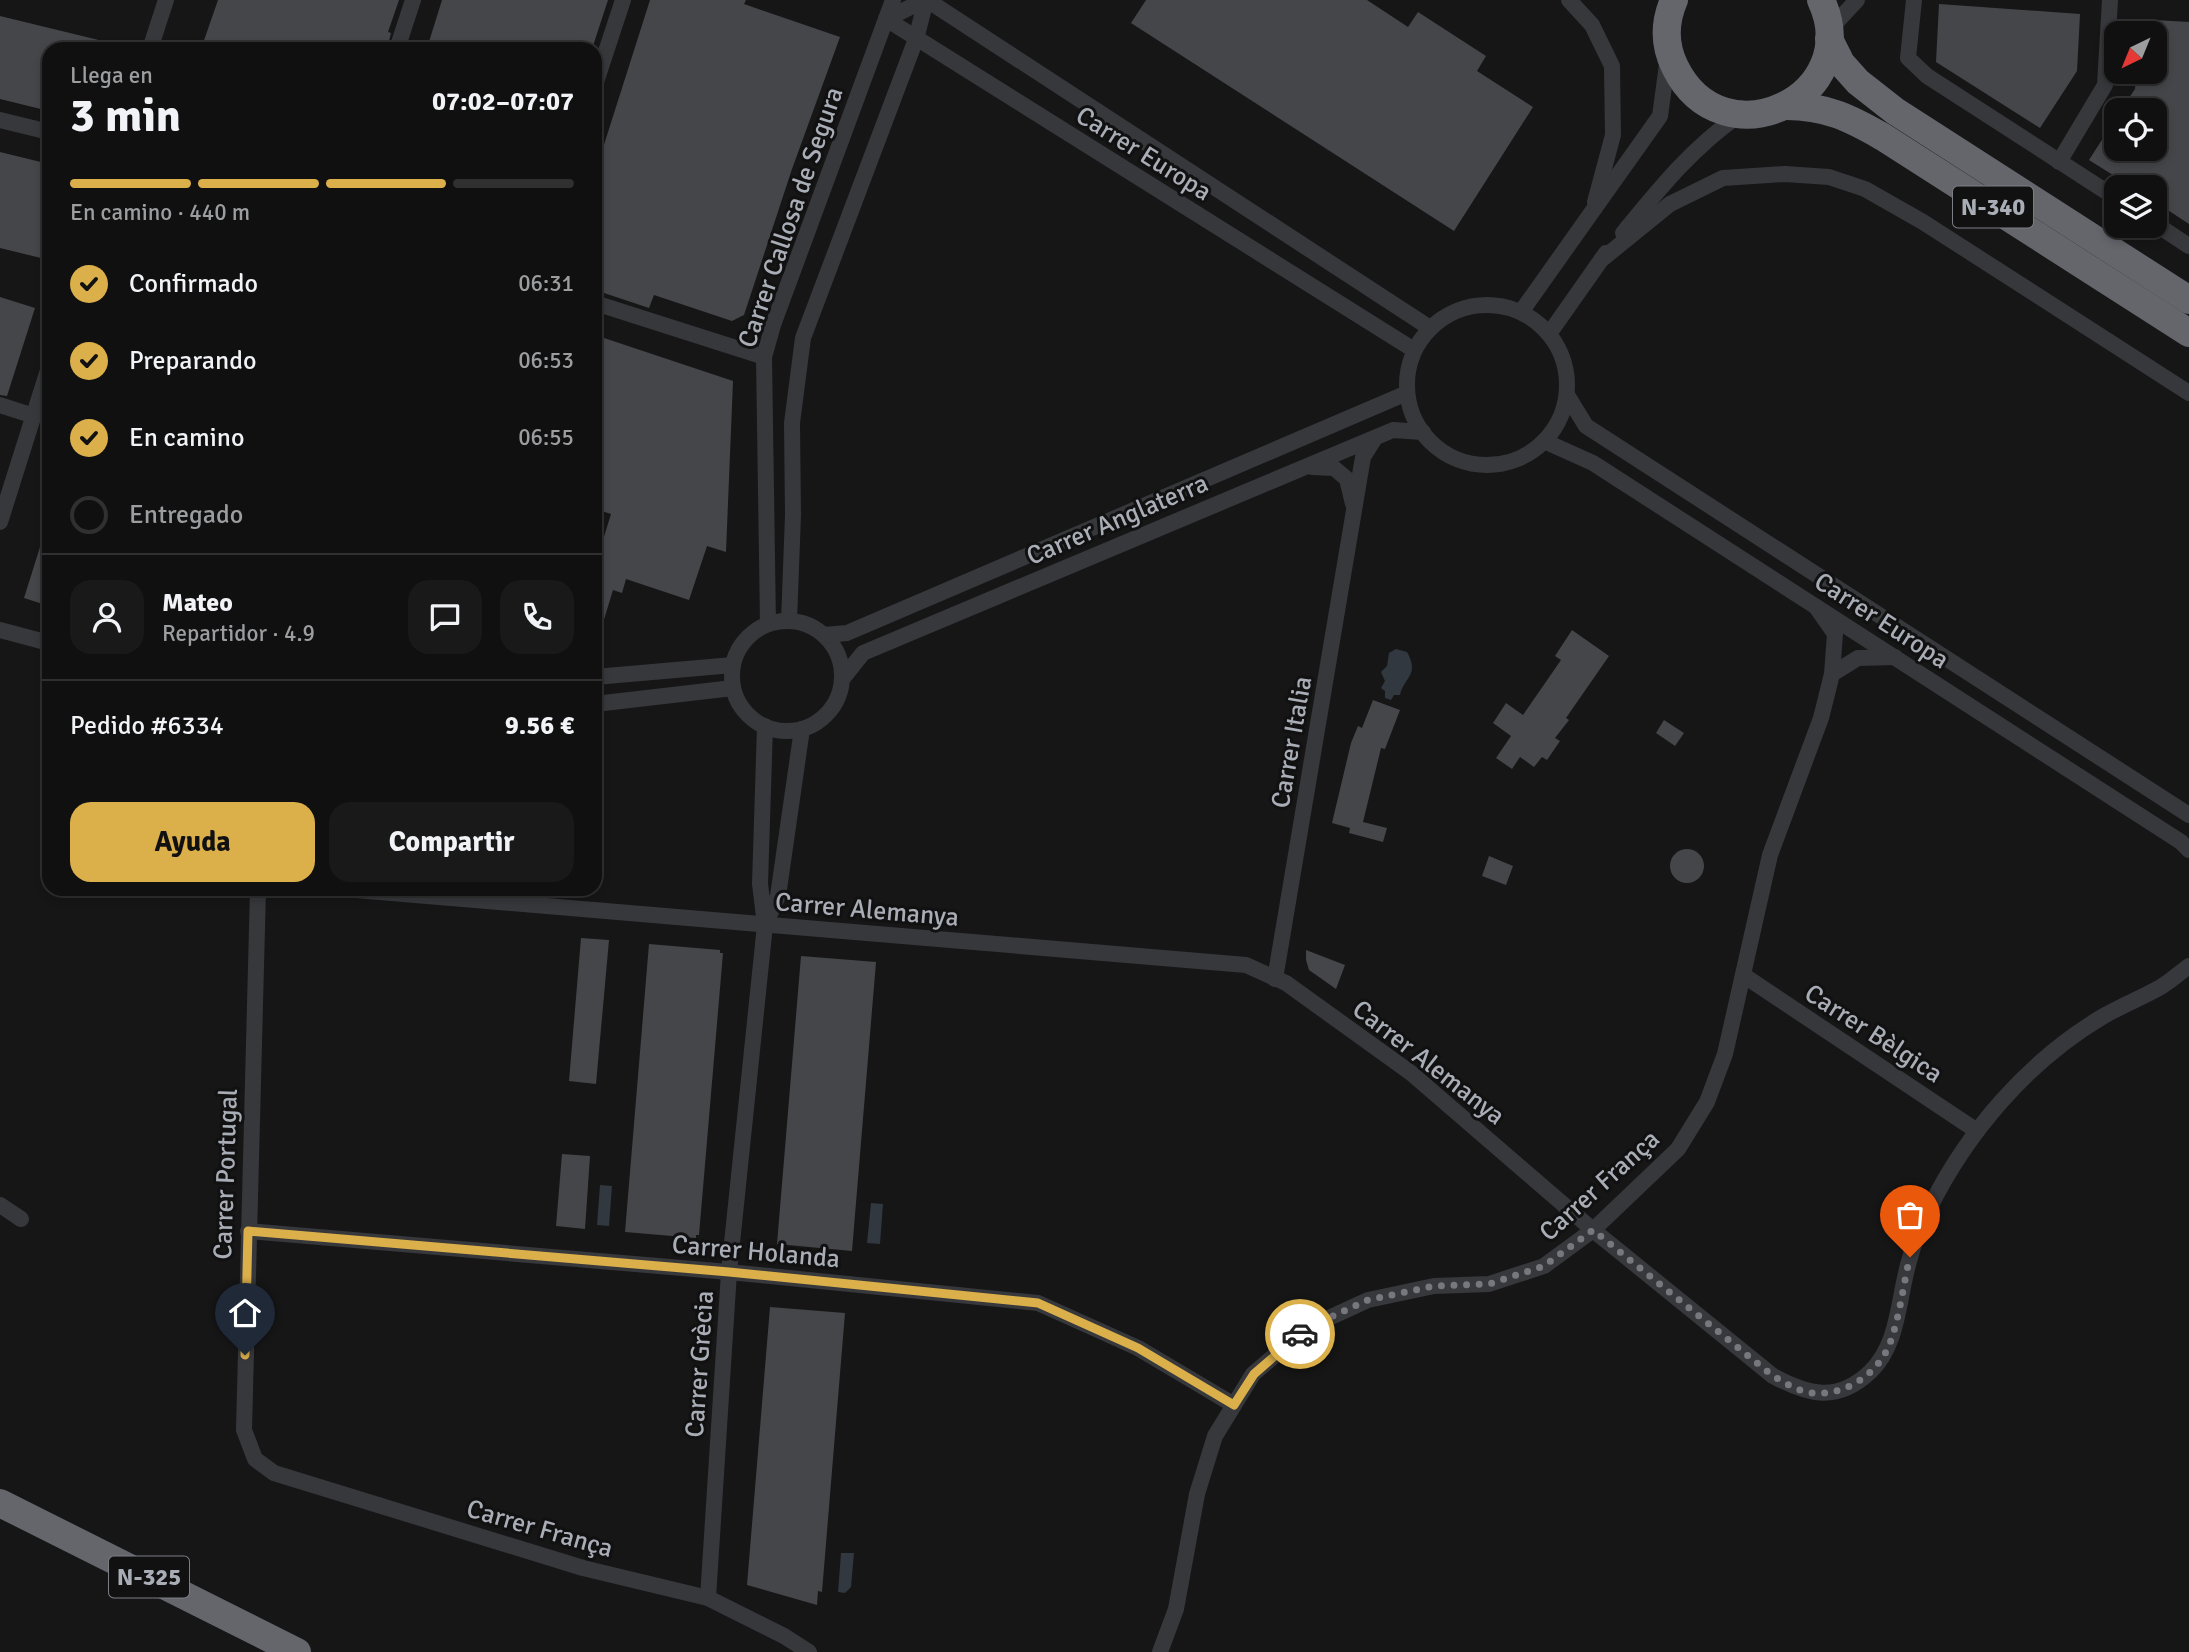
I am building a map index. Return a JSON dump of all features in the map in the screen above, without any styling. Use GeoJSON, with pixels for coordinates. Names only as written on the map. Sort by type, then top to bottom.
{"type":"FeatureCollection","features":[{"type":"Feature","properties":{"kind":"highway","name":"N-340"},"geometry":{"type":"LineString","coordinates":[[1650,0],[1670,13],[1669,55],[1683,84],[1708,106],[1739,115],[1763,115],[1786,106],[1803,94],[1816,78],[1825,60],[1829,34]]}},
{"type":"Feature","properties":{"kind":"highway","name":"N-340"},"geometry":{"type":"LineString","coordinates":[[1821,0],[1829,34],[1840,63],[1858,82],[1895,111],[2189,300]]}},
{"type":"Feature","properties":{"kind":"highway","name":"N-340"},"geometry":{"type":"LineString","coordinates":[[1786,106],[1809,106],[1845,116],[1884,136],[2189,332]]}},
{"type":"Feature","properties":{"kind":"highway","name":"N-325"},"geometry":{"type":"LineString","coordinates":[[0,1503],[297,1652]]}},
{"type":"Feature","properties":{"kind":"street"},"geometry":{"type":"LineString","coordinates":[[152,42],[166,0]]}},
{"type":"Feature","properties":{"kind":"street"},"geometry":{"type":"LineString","coordinates":[[399,42],[413,0]]}},
{"type":"Feature","properties":{"kind":"street"},"geometry":{"type":"LineString","coordinates":[[602,64],[623,0]]}},
{"type":"Feature","properties":{"kind":"street","name":"Carrer Callosa de Segura"},"geometry":{"type":"LineString","coordinates":[[768,624],[764,358],[773,325],[893,0]]}},
{"type":"Feature","properties":{"kind":"street"},"geometry":{"type":"LineString","coordinates":[[886,19],[926,0]]}},
{"type":"Feature","properties":{"kind":"street","name":"Carrer Callosa de Segura"},"geometry":{"type":"LineString","coordinates":[[789,621],[793,515],[792,423],[803,338],[916,39],[926,0]]}},
{"type":"Feature","properties":{"kind":"street","name":"Carrer Europa"},"geometry":{"type":"LineString","coordinates":[[926,0],[1430,328]]}},
{"type":"Feature","properties":{"kind":"street"},"geometry":{"type":"LineString","coordinates":[[1569,0],[1592,25],[1612,65],[1613,135],[1592,214]]}},
{"type":"Feature","properties":{"kind":"street"},"geometry":{"type":"LineString","coordinates":[[1829,34],[1857,0]]}},
{"type":"Feature","properties":{"kind":"street"},"geometry":{"type":"LineString","coordinates":[[1914,0],[1908,58],[1927,76],[2104,190]]}},
{"type":"Feature","properties":{"kind":"street"},"geometry":{"type":"LineString","coordinates":[[2059,162],[2105,85],[2110,0]]}},
{"type":"Feature","properties":{"kind":"street","name":"Carrer Europa"},"geometry":{"type":"LineString","coordinates":[[886,19],[1414,350]]}},
{"type":"Feature","properties":{"kind":"street"},"geometry":{"type":"LineString","coordinates":[[1521,312],[1660,116],[1669,55]]}},
{"type":"Feature","properties":{"kind":"street"},"geometry":{"type":"LineString","coordinates":[[1549,334],[1601,260],[1673,171],[1709,136],[1739,115]]}},
{"type":"Feature","properties":{"kind":"street"},"geometry":{"type":"LineString","coordinates":[[0,120],[42,130]]}},
{"type":"Feature","properties":{"kind":"street"},"geometry":{"type":"LineString","coordinates":[[1601,260],[1670,204],[1723,178],[1786,174],[1829,177],[1865,188],[1923,222],[2189,393]]}},
{"type":"Feature","properties":{"kind":"street"},"geometry":{"type":"LineString","coordinates":[[2167,232],[2189,246]]}},
{"type":"Feature","properties":{"kind":"street"},"geometry":{"type":"LineString","coordinates":[[1490,304],[1521,312],[1549,334],[1565,367],[1567,395],[1559,420],[1544,441],[1518,459],[1499,464],[1473,464],[1447,454],[1423,432],[1410,408],[1407,383],[1414,350],[1430,328],[1454,311],[1490,304]]}},
{"type":"Feature","properties":{"kind":"street"},"geometry":{"type":"LineString","coordinates":[[602,305],[764,358]]}},
{"type":"Feature","properties":{"kind":"street"},"geometry":{"type":"LineString","coordinates":[[0,522],[42,390]]}},
{"type":"Feature","properties":{"kind":"street","name":"Carrer Anglaterra"},"geometry":{"type":"LineString","coordinates":[[824,635],[847,633],[1407,393]]}},
{"type":"Feature","properties":{"kind":"street","name":"Carrer Europa"},"geometry":{"type":"LineString","coordinates":[[1567,395],[1586,426],[2189,815]]}},
{"type":"Feature","properties":{"kind":"street"},"geometry":{"type":"LineString","coordinates":[[0,405],[34,416]]}},
{"type":"Feature","properties":{"kind":"street","name":"Carrer Anglaterra"},"geometry":{"type":"LineString","coordinates":[[843,678],[863,653],[1393,430],[1423,432]]}},
{"type":"Feature","properties":{"kind":"street","name":"Carrer Italia"},"geometry":{"type":"LineString","coordinates":[[1275,979],[1363,457],[1375,438]]}},
{"type":"Feature","properties":{"kind":"street","name":"Carrer Europa"},"geometry":{"type":"LineString","coordinates":[[1544,441],[1593,463],[2181,842],[2189,850]]}},
{"type":"Feature","properties":{"kind":"street","name":"Carrer Italia"},"geometry":{"type":"LineString","coordinates":[[1304,467],[1334,468],[1347,479],[1355,513]]}},
{"type":"Feature","properties":{"kind":"street","name":"Carrer França"},"geometry":{"type":"LineString","coordinates":[[1160,1652],[1176,1609],[1198,1494],[1215,1436],[1254,1374],[1307,1328],[1368,1300],[1434,1286],[1489,1284],[1544,1266],[1593,1230],[1678,1149],[1707,1102],[1725,1054],[1770,855],[1821,718],[1832,674],[1835,634],[1816,607]]}},
{"type":"Feature","properties":{"kind":"street"},"geometry":{"type":"LineString","coordinates":[[789,621],[807,624],[824,635],[835,648],[841,662],[843,678],[834,706],[816,724],[786,731],[765,726],[750,716],[739,703],[733,688],[733,665],[744,641],[768,624],[789,621]]}},
{"type":"Feature","properties":{"kind":"street"},"geometry":{"type":"LineString","coordinates":[[0,630],[42,641]]}},
{"type":"Feature","properties":{"kind":"street"},"geometry":{"type":"LineString","coordinates":[[1832,674],[1858,658],[1895,657]]}},
{"type":"Feature","properties":{"kind":"street"},"geometry":{"type":"LineString","coordinates":[[602,676],[733,665]]}},
{"type":"Feature","properties":{"kind":"street"},"geometry":{"type":"LineString","coordinates":[[602,703],[733,688]]}},
{"type":"Feature","properties":{"kind":"street","name":"Carrer Grècia"},"geometry":{"type":"LineString","coordinates":[[708,1598],[729,1272],[765,925],[760,884],[765,726]]}},
{"type":"Feature","properties":{"kind":"street","name":"Carrer Grècia"},"geometry":{"type":"LineString","coordinates":[[765,925],[778,896],[802,729]]}},
{"type":"Feature","properties":{"kind":"street","name":"Carrer Portugal"},"geometry":{"type":"LineString","coordinates":[[255,1459],[244,1430],[258,896]]}},
{"type":"Feature","properties":{"kind":"street","name":"Carrer Alemanya"},"geometry":{"type":"LineString","coordinates":[[426,896],[1246,965],[1286,983],[1411,1073],[1593,1230],[1773,1376],[1798,1390],[1822,1394],[1852,1386],[1871,1371],[1890,1344],[1910,1257],[1929,1209],[1984,1120],[2050,1054],[2101,1018],[2161,986],[2189,966]]}},
{"type":"Feature","properties":{"kind":"street","name":"Carrer Bèlgica"},"geometry":{"type":"LineString","coordinates":[[1743,975],[1977,1130]]}},
{"type":"Feature","properties":{"kind":"street"},"geometry":{"type":"LineString","coordinates":[[0,1205],[21,1219]]}},
{"type":"Feature","properties":{"kind":"street","name":"Carrer Holanda"},"geometry":{"type":"LineString","coordinates":[[248,1231],[729,1272],[1038,1303],[1138,1348],[1234,1405]]}},
{"type":"Feature","properties":{"kind":"street","name":"Carrer França"},"geometry":{"type":"LineString","coordinates":[[255,1459],[274,1474],[583,1568],[708,1598],[784,1636],[809,1652]]}},
{"type":"Feature","properties":{"kind":"shaded area"},"geometry":{"type":"Polygon","coordinates":[[[1396,649],[1407,652],[1412,671],[1400,695],[1394,695],[1391,700],[1385,698],[1385,691],[1381,688],[1385,681],[1381,672],[1387,666],[1389,653],[1396,649]]]}},
{"type":"Feature","properties":{"kind":"shaded area"},"geometry":{"type":"Polygon","coordinates":[[[600,1185],[612,1186],[609,1226],[597,1225],[600,1185]]]}},
{"type":"Feature","properties":{"kind":"shaded area"},"geometry":{"type":"Polygon","coordinates":[[[871,1203],[883,1204],[880,1244],[867,1243],[871,1203]]]}},
{"type":"Feature","properties":{"kind":"shaded area"},"geometry":{"type":"Polygon","coordinates":[[[841,1553],[854,1553],[851,1587],[845,1593],[838,1592],[841,1553]]]}},
{"type":"Feature","properties":{"kind":"building"},"geometry":{"type":"Polygon","coordinates":[[[218,0],[399,0],[388,32],[391,33],[389,42],[203,42],[218,0]]]}},
{"type":"Feature","properties":{"kind":"building"},"geometry":{"type":"Polygon","coordinates":[[[442,0],[608,0],[594,42],[429,42],[442,0]]]}},
{"type":"Feature","properties":{"kind":"building"},"geometry":{"type":"Polygon","coordinates":[[[650,0],[746,0],[744,4],[840,37],[792,169],[744,315],[732,321],[654,295],[649,308],[602,292],[602,151],[650,0]]]}},
{"type":"Feature","properties":{"kind":"building"},"geometry":{"type":"Polygon","coordinates":[[[1146,0],[1367,0],[1408,27],[1418,12],[1486,56],[1477,71],[1533,107],[1454,231],[1131,23],[1146,0]]]}},
{"type":"Feature","properties":{"kind":"building"},"geometry":{"type":"Polygon","coordinates":[[[1939,4],[2080,14],[2077,71],[2040,128],[1936,62],[1939,4]]]}},
{"type":"Feature","properties":{"kind":"building"},"geometry":{"type":"Polygon","coordinates":[[[0,16],[107,42],[42,42],[42,109],[0,99],[0,16]]]}},
{"type":"Feature","properties":{"kind":"building"},"geometry":{"type":"Polygon","coordinates":[[[2154,20],[2189,22],[2189,224],[2167,210],[2167,175],[2113,175],[2089,160],[2104,137],[2104,161],[2167,161],[2167,98],[2129,98],[2135,84],[2167,84],[2167,21],[2154,20]]]}},
{"type":"Feature","properties":{"kind":"building"},"geometry":{"type":"Polygon","coordinates":[[[0,152],[42,162],[42,258],[0,248],[0,152]]]}},
{"type":"Feature","properties":{"kind":"building"},"geometry":{"type":"Polygon","coordinates":[[[0,297],[35,308],[7,396],[0,395],[0,297]]]}},
{"type":"Feature","properties":{"kind":"building"},"geometry":{"type":"Polygon","coordinates":[[[602,337],[733,381],[726,552],[707,546],[689,600],[626,579],[622,593],[613,590],[602,626],[602,543],[611,514],[602,511],[602,337]]]}},
{"type":"Feature","properties":{"kind":"building"},"geometry":{"type":"Polygon","coordinates":[[[42,541],[42,604],[24,598],[42,541]]]}},
{"type":"Feature","properties":{"kind":"building"},"geometry":{"type":"Polygon","coordinates":[[[1572,630],[1609,656],[1566,718],[1569,720],[1555,738],[1560,741],[1547,760],[1542,757],[1534,767],[1520,757],[1512,769],[1496,758],[1511,736],[1493,723],[1506,703],[1523,715],[1561,660],[1555,656],[1572,630]]]}},
{"type":"Feature","properties":{"kind":"building"},"geometry":{"type":"Polygon","coordinates":[[[1373,700],[1400,710],[1385,749],[1381,748],[1363,822],[1387,828],[1383,842],[1349,833],[1350,828],[1332,823],[1351,743],[1358,726],[1362,728],[1373,700]]]}},
{"type":"Feature","properties":{"kind":"building"},"geometry":{"type":"Polygon","coordinates":[[[1664,720],[1684,733],[1675,746],[1656,733],[1664,720]]]}},
{"type":"Feature","properties":{"kind":"building"},"geometry":{"type":"Polygon","coordinates":[[[1687,849],[1699,854],[1704,866],[1699,878],[1687,883],[1675,878],[1670,866],[1675,854],[1687,849]]]}},
{"type":"Feature","properties":{"kind":"building"},"geometry":{"type":"Polygon","coordinates":[[[1489,856],[1513,866],[1506,885],[1482,876],[1489,856]]]}},
{"type":"Feature","properties":{"kind":"building"},"geometry":{"type":"Polygon","coordinates":[[[581,938],[609,940],[596,1084],[569,1081],[581,938]]]}},
{"type":"Feature","properties":{"kind":"building"},"geometry":{"type":"Polygon","coordinates":[[[649,944],[720,950],[720,953],[723,953],[699,1235],[696,1235],[696,1238],[625,1232],[649,944]]]}},
{"type":"Feature","properties":{"kind":"building"},"geometry":{"type":"Polygon","coordinates":[[[1306,950],[1345,965],[1336,989],[1309,970],[1306,950]]]}},
{"type":"Feature","properties":{"kind":"building"},"geometry":{"type":"Polygon","coordinates":[[[801,956],[876,962],[852,1251],[777,1244],[801,956]]]}},
{"type":"Feature","properties":{"kind":"building"},"geometry":{"type":"Polygon","coordinates":[[[562,1154],[590,1156],[585,1229],[556,1226],[562,1154]]]}},
{"type":"Feature","properties":{"kind":"building"},"geometry":{"type":"Polygon","coordinates":[[[770,1307],[845,1313],[822,1592],[818,1591],[817,1605],[747,1585],[770,1307]]]}},
{"type":"Feature","properties":{"kind":"way so far"},"geometry":{"type":"LineString","coordinates":[[1300,1334],[1307,1328],[1368,1300],[1434,1286],[1489,1284],[1544,1266],[1593,1230],[1773,1376],[1798,1390],[1822,1394],[1852,1386],[1871,1371],[1890,1344],[1910,1257]]}},
{"type":"Feature","properties":{"kind":"route"},"geometry":{"type":"LineString","coordinates":[[245,1355],[248,1231],[729,1272],[1038,1303],[1138,1348],[1234,1405],[1254,1374],[1300,1334]]}}]}
